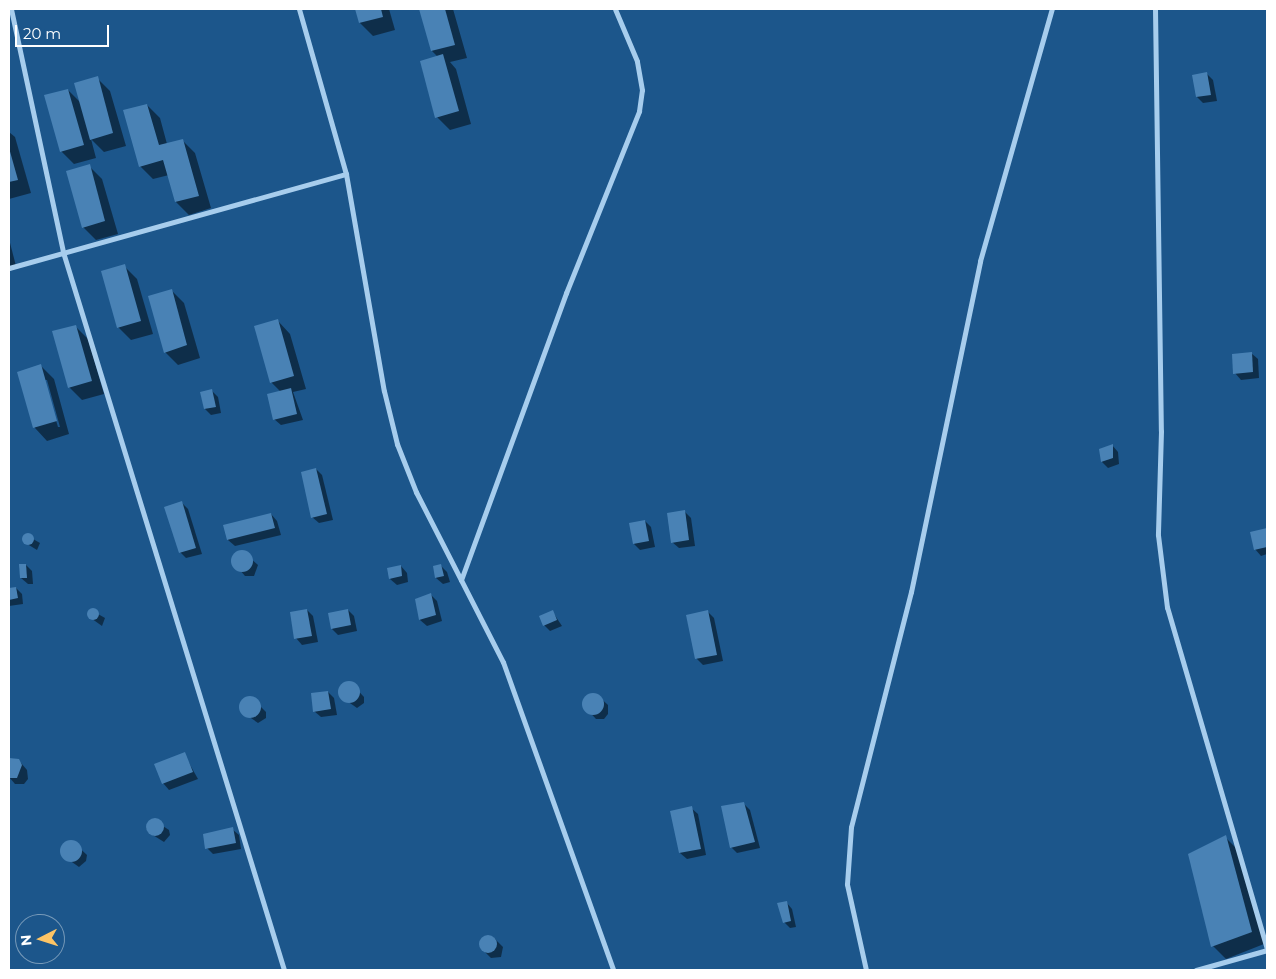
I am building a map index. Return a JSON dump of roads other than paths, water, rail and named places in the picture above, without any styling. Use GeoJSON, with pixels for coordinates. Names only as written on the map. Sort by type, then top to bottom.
{"type":"FeatureCollection","features":[{"type":"Feature","properties":{"kind":"street"},"geometry":{"type":"LineString","coordinates":[[11,9],[63,252],[284,970]]}},
{"type":"Feature","properties":{"kind":"street"},"geometry":{"type":"LineString","coordinates":[[299,9],[346,174],[384,391],[397,444],[416,492],[503,662],[613,970]]}},
{"type":"Feature","properties":{"kind":"street"},"geometry":{"type":"LineString","coordinates":[[461,580],[566,293],[639,111],[642,90],[637,61],[615,9]]}},
{"type":"Feature","properties":{"kind":"street"},"geometry":{"type":"LineString","coordinates":[[866,970],[847,884],[851,827],[911,592],[980,261],[1052,9]]}},
{"type":"Feature","properties":{"kind":"street"},"geometry":{"type":"LineString","coordinates":[[1155,9],[1161,431],[1158,535],[1167,606],[1267,949],[1196,970]]}},
{"type":"Feature","properties":{"kind":"street"},"geometry":{"type":"LineString","coordinates":[[9,268],[346,174]]}}]}
